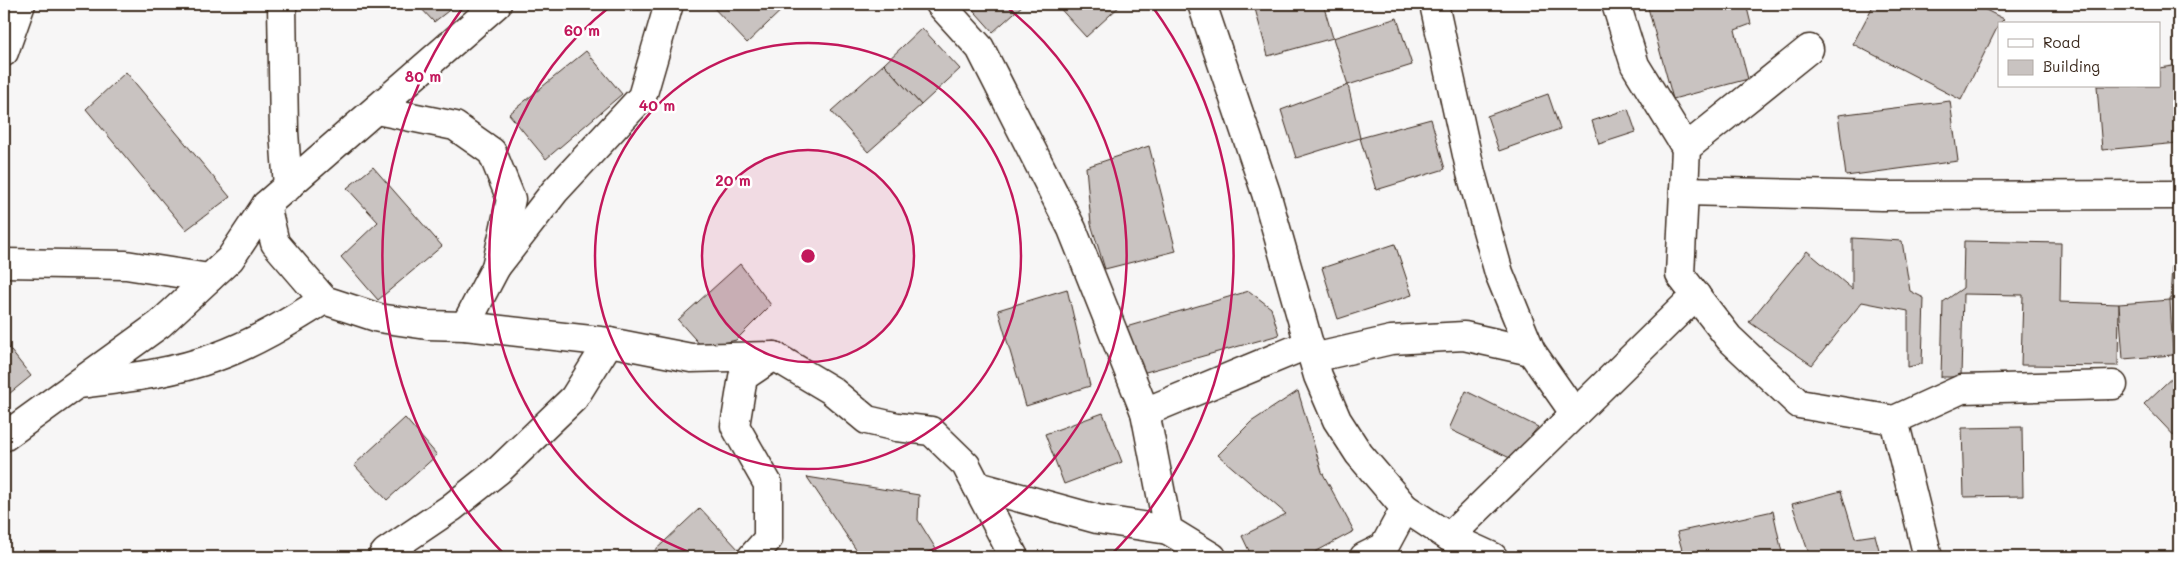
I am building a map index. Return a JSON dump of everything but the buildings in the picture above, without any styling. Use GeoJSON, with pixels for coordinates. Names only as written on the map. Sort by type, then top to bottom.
{"type":"FeatureCollection","features":[{"type":"Feature","properties":{"kind":"street"},"geometry":{"type":"LineString","coordinates":[[4,52],[21,4]]}},
{"type":"Feature","properties":{"kind":"street"},"geometry":{"type":"LineString","coordinates":[[282,4],[284,132],[288,187]]}},
{"type":"Feature","properties":{"kind":"street"},"geometry":{"type":"LineString","coordinates":[[4,437],[160,324],[230,259],[266,205],[497,4]]}},
{"type":"Feature","properties":{"kind":"street"},"geometry":{"type":"LineString","coordinates":[[465,326],[496,267],[556,191],[642,97],[669,4]]}},
{"type":"Feature","properties":{"kind":"street"},"geometry":{"type":"LineString","coordinates":[[940,4],[980,48],[1072,229],[1145,412],[1168,530]]}},
{"type":"Feature","properties":{"kind":"street"},"geometry":{"type":"LineString","coordinates":[[1202,4],[1266,193],[1318,376],[1337,420],[1359,454],[1405,508],[1449,536],[1493,557]]}},
{"type":"Feature","properties":{"kind":"street"},"geometry":{"type":"LineString","coordinates":[[1434,4],[1471,172],[1499,273],[1531,351],[1575,414]]}},
{"type":"Feature","properties":{"kind":"street"},"geometry":{"type":"LineString","coordinates":[[1616,4],[1635,65],[1686,148],[1680,275],[1729,338],[1799,404],[1894,420],[1962,389],[2113,385]]}},
{"type":"Feature","properties":{"kind":"street"},"geometry":{"type":"LineString","coordinates":[[1686,148],[1809,49]]}},
{"type":"Feature","properties":{"kind":"street"},"geometry":{"type":"LineString","coordinates":[[377,110],[455,126],[492,152],[510,199],[496,267]]}},
{"type":"Feature","properties":{"kind":"street"},"geometry":{"type":"LineString","coordinates":[[1684,191],[1882,196],[2179,195]]}},
{"type":"Feature","properties":{"kind":"street"},"geometry":{"type":"LineString","coordinates":[[266,205],[275,243],[324,300],[380,318],[427,325],[465,326],[609,342],[691,358],[774,356],[831,390],[867,420],[897,427],[931,431],[966,465],[1014,557]]}},
{"type":"Feature","properties":{"kind":"street"},"geometry":{"type":"LineString","coordinates":[[4,263],[126,265],[209,278]]}},
{"type":"Feature","properties":{"kind":"street"},"geometry":{"type":"LineString","coordinates":[[1449,536],[1696,295]]}},
{"type":"Feature","properties":{"kind":"street"},"geometry":{"type":"LineString","coordinates":[[77,384],[142,376],[215,358],[271,333],[324,300]]}},
{"type":"Feature","properties":{"kind":"street"},"geometry":{"type":"LineString","coordinates":[[1145,412],[1311,351],[1391,340],[1464,336],[1531,351]]}},
{"type":"Feature","properties":{"kind":"street"},"geometry":{"type":"LineString","coordinates":[[382,557],[386,552],[451,508],[499,470],[574,398],[609,342]]}},
{"type":"Feature","properties":{"kind":"street"},"geometry":{"type":"LineString","coordinates":[[752,557],[768,539],[768,484],[735,426],[743,377],[774,356]]}},
{"type":"Feature","properties":{"kind":"street"},"geometry":{"type":"LineString","coordinates":[[1894,420],[1928,557]]}},
{"type":"Feature","properties":{"kind":"street"},"geometry":{"type":"LineString","coordinates":[[977,486],[1098,519],[1168,530],[1212,557]]}},
{"type":"Feature","properties":{"kind":"street"},"geometry":{"type":"LineString","coordinates":[[1364,557],[1384,547],[1405,508]]}}]}
